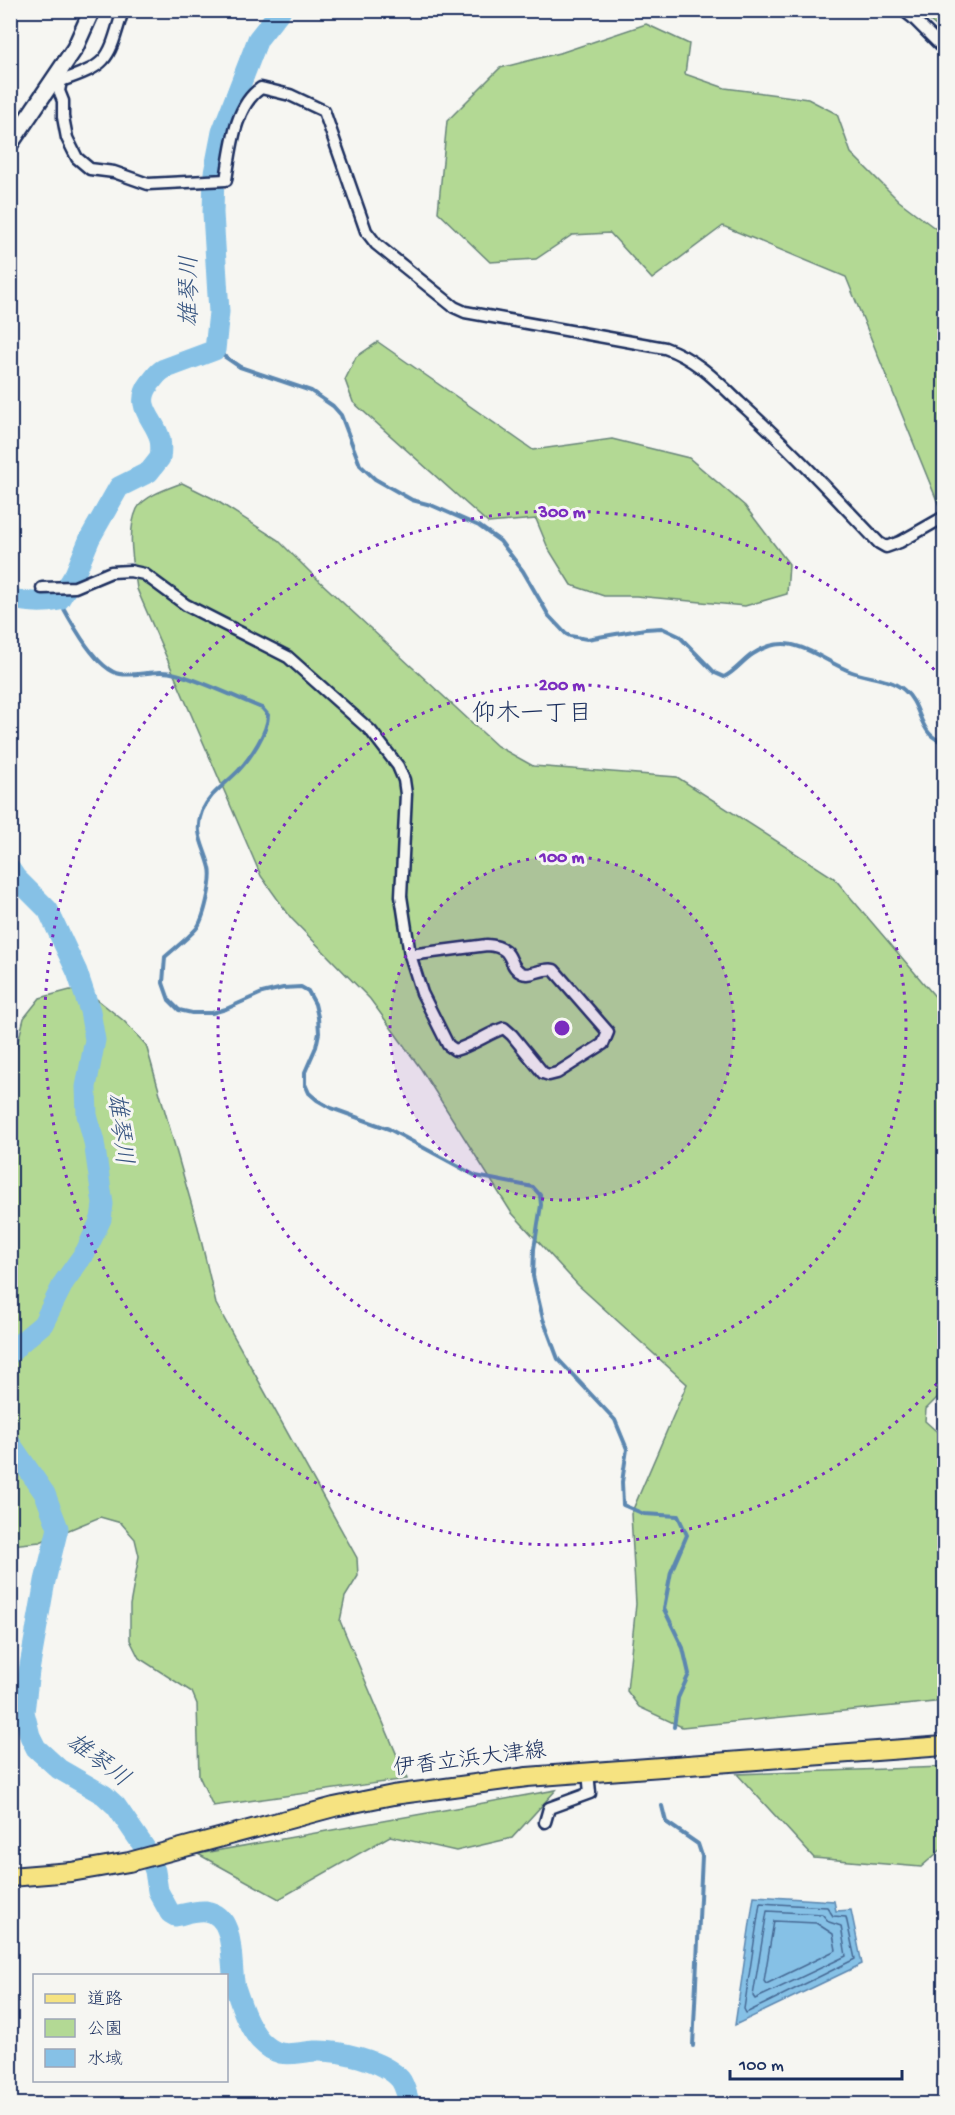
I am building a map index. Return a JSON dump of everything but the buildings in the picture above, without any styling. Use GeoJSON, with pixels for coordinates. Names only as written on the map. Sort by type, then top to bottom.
{"type":"FeatureCollection","features":[{"type":"Feature","properties":{"kind":"main road"},"geometry":{"type":"LineString","coordinates":[[10,144],[58,80],[92,10]]}},
{"type":"Feature","properties":{"kind":"main road","name":"伊香立浜大津線"},"geometry":{"type":"LineString","coordinates":[[10,1878],[71,1872],[129,1862],[334,1807],[393,1795],[527,1777],[945,1746]]}},
{"type":"Feature","properties":{"kind":"street"},"geometry":{"type":"LineString","coordinates":[[123,10],[114,42],[104,60],[91,71],[58,80],[67,138],[77,158],[90,168],[114,172],[148,184],[226,180],[232,140],[251,94],[261,88],[301,99],[324,111],[366,231],[376,244],[454,307],[475,314],[522,320],[665,348],[682,354],[697,363],[764,424],[879,543],[886,547],[900,542],[945,517]]}},
{"type":"Feature","properties":{"kind":"street"},"geometry":{"type":"LineString","coordinates":[[903,10],[945,49]]}},
{"type":"Feature","properties":{"kind":"street"},"geometry":{"type":"LineString","coordinates":[[42,588],[75,587],[111,572],[130,571],[144,574],[186,605],[288,657],[371,731],[398,766],[404,780],[406,794],[401,896],[410,955],[422,993],[448,1045],[455,1050],[504,1028],[543,1073],[549,1075],[557,1073],[606,1040],[608,1032],[554,970],[543,969],[526,975],[522,974],[506,951],[496,946],[410,955]]}},
{"type":"Feature","properties":{"kind":"street"},"geometry":{"type":"LineString","coordinates":[[545,1822],[549,1808],[590,1793],[588,1772]]}},
{"type":"Feature","properties":{"kind":"green space"},"geometry":{"type":"Polygon","coordinates":[[[918,11],[944,11],[944,34],[942,31],[918,11]]]}},
{"type":"Feature","properties":{"kind":"green space"},"geometry":{"type":"Polygon","coordinates":[[[646,24],[689,44],[685,74],[725,88],[808,99],[837,114],[851,153],[899,201],[944,235],[944,506],[940,508],[846,277],[723,226],[652,279],[610,233],[572,235],[536,259],[490,262],[438,212],[447,121],[500,68],[563,52],[646,24]]]}},
{"type":"Feature","properties":{"kind":"green space"},"geometry":{"type":"Polygon","coordinates":[[[378,342],[533,450],[612,439],[689,458],[745,506],[789,564],[787,594],[745,606],[636,596],[604,596],[571,585],[548,548],[536,519],[488,523],[353,402],[345,380],[356,357],[378,342]]]}},
{"type":"Feature","properties":{"kind":"green space"},"geometry":{"type":"Polygon","coordinates":[[[182,483],[214,499],[278,540],[497,746],[533,766],[677,777],[834,878],[944,1007],[944,1391],[926,1409],[925,1421],[944,1438],[944,1701],[682,1727],[639,1707],[627,1691],[636,1604],[631,1514],[687,1384],[578,1285],[511,1212],[421,1069],[370,999],[291,918],[261,876],[137,589],[131,539],[137,509],[151,496],[182,483]]]}},
{"type":"Feature","properties":{"kind":"green space"},"geometry":{"type":"Polygon","coordinates":[[[70,990],[94,997],[124,1021],[146,1045],[198,1227],[216,1304],[357,1558],[358,1576],[345,1597],[340,1621],[407,1779],[213,1806],[199,1776],[197,1704],[192,1692],[139,1658],[130,1640],[130,1605],[139,1556],[135,1539],[121,1523],[100,1517],[40,1542],[11,1545],[12,1066],[24,1018],[40,998],[70,990]]]}},
{"type":"Feature","properties":{"kind":"green space"},"geometry":{"type":"Polygon","coordinates":[[[944,1767],[944,1847],[921,1867],[814,1858],[737,1774],[944,1767]]]}},
{"type":"Feature","properties":{"kind":"green space"},"geometry":{"type":"Polygon","coordinates":[[[556,1790],[512,1838],[456,1851],[390,1836],[279,1899],[198,1854],[556,1790]]]}},
{"type":"Feature","properties":{"kind":"water"},"geometry":{"type":"Polygon","coordinates":[[[754,1896],[834,1901],[836,1911],[851,1910],[862,1964],[735,2025],[754,1896]]]}},
{"type":"Feature","properties":{"kind":"waterway","name":"雄琴川"},"geometry":{"type":"LineString","coordinates":[[10,598],[35,602],[59,600],[75,574],[90,538],[119,487],[149,472],[160,458],[160,439],[144,405],[146,391],[151,382],[164,369],[215,350],[219,312],[213,213],[214,173],[222,132],[258,39],[281,10]]}},
{"type":"Feature","properties":{"kind":"waterway"},"geometry":{"type":"LineString","coordinates":[[215,350],[240,367],[311,391],[333,406],[341,415],[360,465],[375,479],[412,500],[431,505],[479,526],[500,541],[523,571],[549,616],[566,634],[587,639],[662,628],[679,636],[715,673],[724,677],[753,654],[767,647],[780,644],[804,648],[852,672],[886,681],[904,690],[913,700],[929,733],[944,744]]}},
{"type":"Feature","properties":{"kind":"waterway"},"geometry":{"type":"LineString","coordinates":[[59,600],[93,654],[111,670],[127,675],[169,672],[187,677],[262,708],[268,715],[262,737],[253,752],[239,770],[209,799],[202,811],[199,833],[210,868],[209,890],[205,909],[196,929],[165,957],[163,983],[169,1000],[179,1010],[192,1013],[212,1013],[262,993],[301,987],[308,991],[315,1004],[318,1017],[319,1033],[316,1047],[305,1072],[305,1084],[309,1093],[317,1100],[331,1108],[389,1129],[476,1176],[533,1187],[540,1195],[541,1205],[534,1249],[533,1276],[543,1319],[558,1359],[615,1420],[627,1449],[622,1482],[623,1505],[644,1514],[678,1516],[687,1535],[671,1572],[664,1609],[683,1648],[689,1674],[678,1698],[674,1727]]}},
{"type":"Feature","properties":{"kind":"waterway","name":"雄琴川"},"geometry":{"type":"LineString","coordinates":[[10,869],[48,910],[77,972],[90,1011],[95,1040],[86,1087],[87,1115],[94,1142],[103,1204],[101,1219],[86,1251],[64,1282],[43,1324],[10,1354]]}},
{"type":"Feature","properties":{"kind":"waterway","name":"雄琴川"},"geometry":{"type":"LineString","coordinates":[[10,1443],[45,1494],[58,1528],[45,1581],[24,1712],[30,1736],[36,1748],[59,1769],[104,1795],[116,1806],[149,1854],[155,1871],[158,1891],[170,1913],[175,1916],[206,1911],[216,1915],[223,1922],[228,1931],[235,1987],[248,2021],[260,2040],[279,2053],[325,2051],[348,2054],[383,2066],[400,2079],[410,2104]]}},
{"type":"Feature","properties":{"kind":"waterway"},"geometry":{"type":"LineString","coordinates":[[662,1806],[666,1822],[698,1844],[702,1856],[693,2046]]}},
{"type":"Feature","properties":{"kind":"district","name":"仰木一丁目"},"geometry":{"type":"Point","coordinates":[532,715]}}]}
